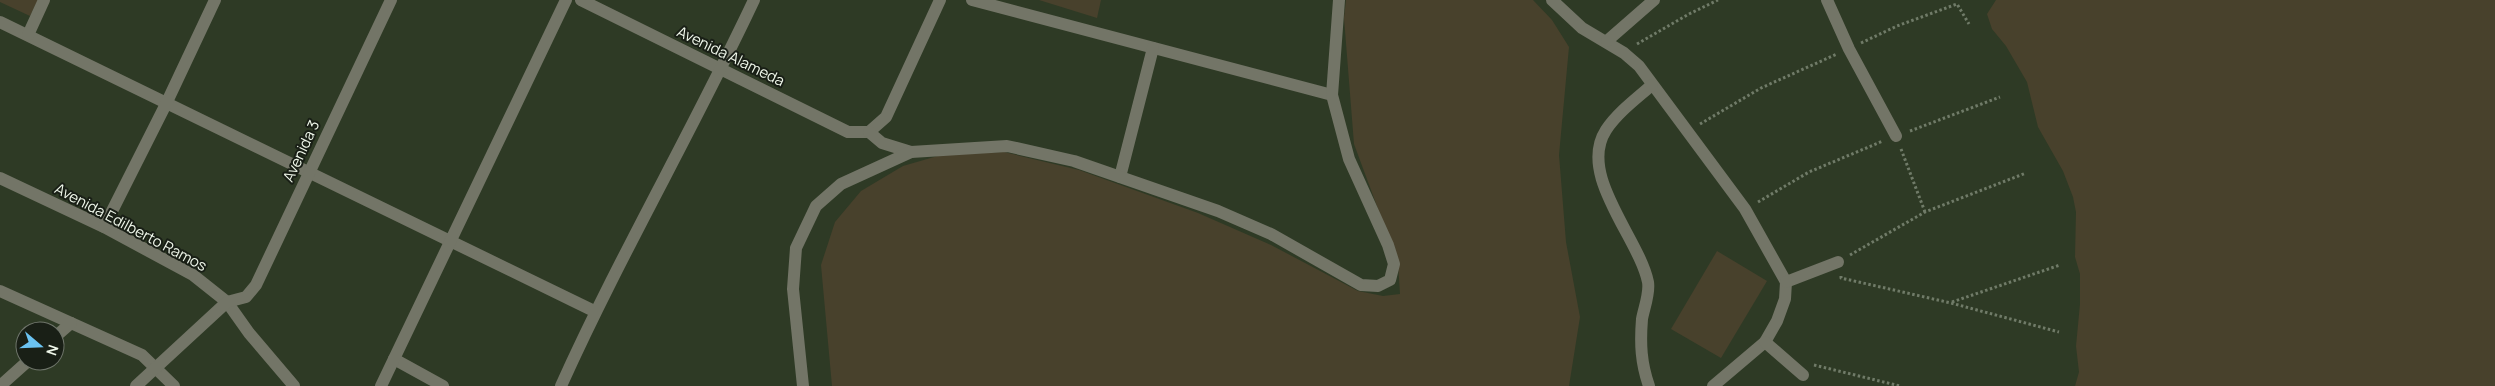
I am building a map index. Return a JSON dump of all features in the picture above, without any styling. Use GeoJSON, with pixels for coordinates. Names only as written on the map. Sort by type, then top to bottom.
{"type":"FeatureCollection","features":[{"type":"Feature","properties":{"kind":"street"},"geometry":{"type":"LineString","coordinates":[[28,35],[44,0]]}},
{"type":"Feature","properties":{"kind":"street"},"geometry":{"type":"LineString","coordinates":[[104,227],[166,104],[215,0]]}},
{"type":"Feature","properties":{"kind":"street","name":"Avenida 3"},"geometry":{"type":"LineString","coordinates":[[227,302],[246,297],[256,285],[391,0]]}},
{"type":"Feature","properties":{"kind":"street"},"geometry":{"type":"LineString","coordinates":[[381,386],[566,0]]}},
{"type":"Feature","properties":{"kind":"street","name":"Avenida Alameda"},"geometry":{"type":"LineString","coordinates":[[581,0],[848,132],[869,132]]}},
{"type":"Feature","properties":{"kind":"street"},"geometry":{"type":"LineString","coordinates":[[561,386],[594,311],[722,69],[754,0]]}},
{"type":"Feature","properties":{"kind":"street"},"geometry":{"type":"LineString","coordinates":[[940,0],[886,117],[869,132],[882,143],[911,152],[1007,146],[1074,161],[1218,211],[1271,234],[1361,285],[1378,286],[1390,280],[1394,264],[1388,245],[1349,159],[1332,96],[1339,0]]}},
{"type":"Feature","properties":{"kind":"street"},"geometry":{"type":"LineString","coordinates":[[972,0],[1332,96]]}},
{"type":"Feature","properties":{"kind":"street"},"geometry":{"type":"LineString","coordinates":[[1552,0],[1582,28],[1624,52],[1639,66],[1745,209],[1786,282],[1785,299],[1777,321],[1764,342],[1713,386]]}},
{"type":"Feature","properties":{"kind":"street"},"geometry":{"type":"LineString","coordinates":[[1607,41],[1654,0]]}},
{"type":"Feature","properties":{"kind":"street"},"geometry":{"type":"LineString","coordinates":[[1827,0],[1849,49],[1896,136]]}},
{"type":"Feature","properties":{"kind":"street"},"geometry":{"type":"LineString","coordinates":[[0,22],[308,174],[594,311]]}},
{"type":"Feature","properties":{"kind":"street"},"geometry":{"type":"LineString","coordinates":[[1120,177],[1153,48]]}},
{"type":"Feature","properties":{"kind":"street"},"geometry":{"type":"LineString","coordinates":[[1649,386],[1641,362],[1642,320],[1648,283],[1638,254],[1605,193],[1598,156],[1605,130],[1652,85]]}},
{"type":"Feature","properties":{"kind":"street"},"geometry":{"type":"LineString","coordinates":[[803,386],[793,289],[796,248],[816,206],[842,184],[911,152]]}},
{"type":"Feature","properties":{"kind":"street","name":"Avenida Edilberto Ramos"},"geometry":{"type":"LineString","coordinates":[[0,178],[104,227],[193,275],[227,302],[249,333],[294,386]]}},
{"type":"Feature","properties":{"kind":"street"},"geometry":{"type":"LineString","coordinates":[[1786,282],[1838,262]]}},
{"type":"Feature","properties":{"kind":"street"},"geometry":{"type":"LineString","coordinates":[[0,291],[142,355],[174,386]]}},
{"type":"Feature","properties":{"kind":"street"},"geometry":{"type":"LineString","coordinates":[[136,386],[227,302]]}},
{"type":"Feature","properties":{"kind":"street"},"geometry":{"type":"LineString","coordinates":[[65,328],[71,323]]}},
{"type":"Feature","properties":{"kind":"street"},"geometry":{"type":"LineString","coordinates":[[1764,342],[1803,375]]}},
{"type":"Feature","properties":{"kind":"street"},"geometry":{"type":"LineString","coordinates":[[394,359],[443,386]]}},
{"type":"Feature","properties":{"kind":"street"},"geometry":{"type":"LineString","coordinates":[[0,386],[17,371]]}},
{"type":"Feature","properties":{"kind":"path"},"geometry":{"type":"LineString","coordinates":[[1624,52],[1689,14],[1718,0]]}},
{"type":"Feature","properties":{"kind":"path"},"geometry":{"type":"LineString","coordinates":[[1687,132],[1761,88],[1898,26],[1957,4],[1969,24]]}},
{"type":"Feature","properties":{"kind":"path"},"geometry":{"type":"LineString","coordinates":[[1745,209],[1809,172],[1896,136],[2000,97]]}},
{"type":"Feature","properties":{"kind":"path"},"geometry":{"type":"LineString","coordinates":[[1896,136],[1925,212]]}},
{"type":"Feature","properties":{"kind":"path"},"geometry":{"type":"LineString","coordinates":[[2026,172],[1925,212],[1838,262],[1841,278],[1951,303],[2059,332]]}},
{"type":"Feature","properties":{"kind":"path"},"geometry":{"type":"LineString","coordinates":[[1951,303],[2060,265]]}},
{"type":"Feature","properties":{"kind":"path"},"geometry":{"type":"LineString","coordinates":[[1803,375],[1814,365],[1900,386]]}},
{"type":"Feature","properties":{"kind":"shaded area"},"geometry":{"type":"Polygon","coordinates":[[[0,0],[38,0],[30,16],[0,2],[0,0]]]}},
{"type":"Feature","properties":{"kind":"shaded area"},"geometry":{"type":"Polygon","coordinates":[[[1039,0],[1101,0],[1097,18],[1039,0]]]}},
{"type":"Feature","properties":{"kind":"shaded area"},"geometry":{"type":"Polygon","coordinates":[[[1346,0],[1533,0],[1552,20],[1569,47],[1559,155],[1566,242],[1580,317],[1569,386],[832,386],[821,265],[835,222],[861,191],[903,166],[941,155],[1004,152],[1079,170],[1198,213],[1271,245],[1358,291],[1383,296],[1400,294],[1398,263],[1354,144],[1344,18],[1346,0]]]}},
{"type":"Feature","properties":{"kind":"shaded area"},"geometry":{"type":"Polygon","coordinates":[[[1996,0],[2495,0],[2495,386],[2075,386],[2079,372],[2076,346],[2080,304],[2080,274],[2075,257],[2076,212],[2073,197],[2063,171],[2038,127],[2027,82],[2006,46],[1992,29],[1987,14],[1996,0]]]}},
{"type":"Feature","properties":{"kind":"shaded area"},"geometry":{"type":"Polygon","coordinates":[[[1717,251],[1767,281],[1721,358],[1671,329],[1717,251]]]}}]}
